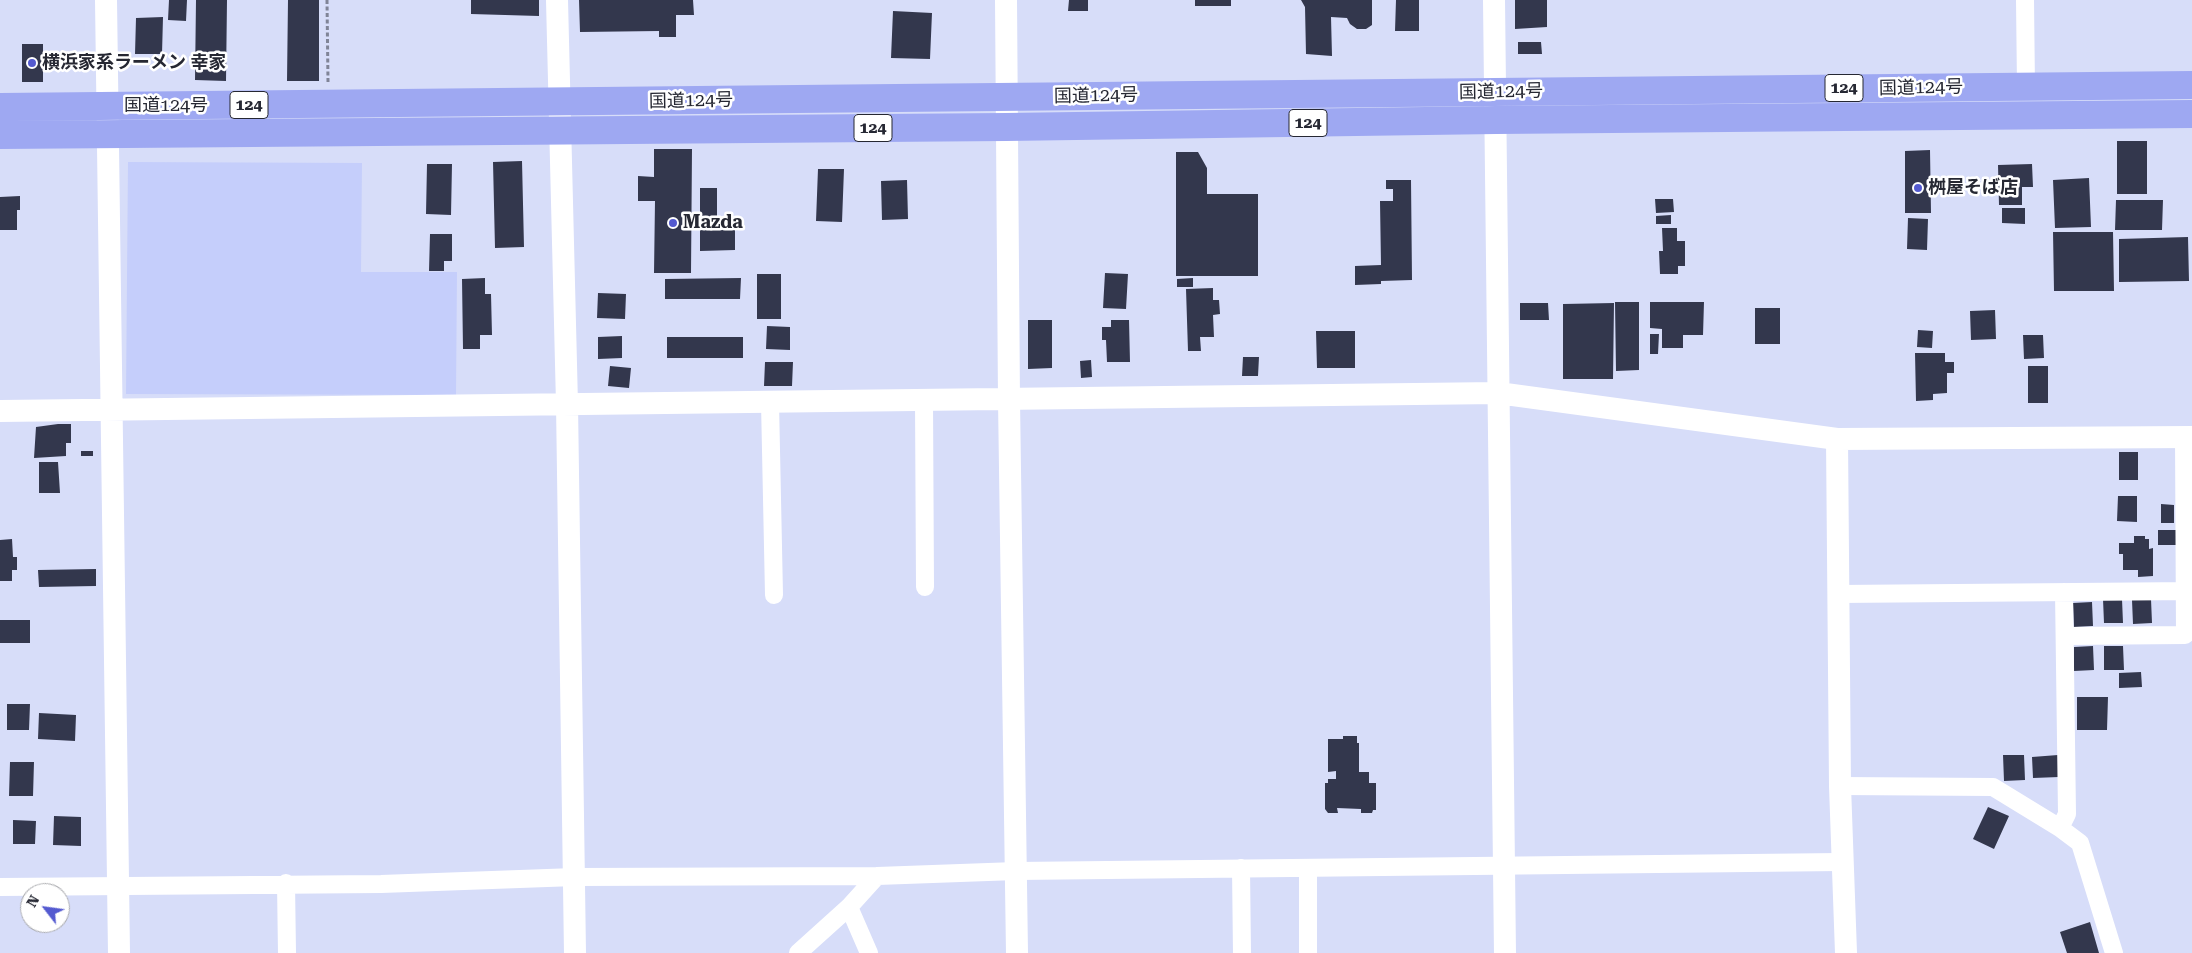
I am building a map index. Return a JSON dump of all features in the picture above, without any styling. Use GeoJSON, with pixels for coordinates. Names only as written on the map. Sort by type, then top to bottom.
{"type":"FeatureCollection","features":[{"type":"Feature","properties":{"kind":"highway","name":"国道124号"},"geometry":{"type":"LineString","coordinates":[[0,107],[559,103],[2192,85]]}},
{"type":"Feature","properties":{"kind":"highway","name":"国道124号"},"geometry":{"type":"LineString","coordinates":[[0,135],[1006,127],[1496,120],[2192,114]]}},
{"type":"Feature","properties":{"kind":"street"},"geometry":{"type":"LineString","coordinates":[[106,0],[119,953]]}},
{"type":"Feature","properties":{"kind":"street"},"geometry":{"type":"LineString","coordinates":[[557,0],[567,404],[575,953]]}},
{"type":"Feature","properties":{"kind":"street"},"geometry":{"type":"LineString","coordinates":[[1006,0],[1009,400],[1017,953]]}},
{"type":"Feature","properties":{"kind":"street"},"geometry":{"type":"LineString","coordinates":[[1494,0],[1505,953]]}},
{"type":"Feature","properties":{"kind":"street"},"geometry":{"type":"LineString","coordinates":[[2025,0],[2026,86]]}},
{"type":"Feature","properties":{"kind":"street"},"geometry":{"type":"LineString","coordinates":[[0,411],[1498,393],[1838,439],[2188,437],[2188,591],[2185,635],[2065,636]]}},
{"type":"Feature","properties":{"kind":"street"},"geometry":{"type":"LineString","coordinates":[[924,401],[925,587]]}},
{"type":"Feature","properties":{"kind":"street"},"geometry":{"type":"LineString","coordinates":[[770,402],[774,594]]}},
{"type":"Feature","properties":{"kind":"street"},"geometry":{"type":"LineString","coordinates":[[1838,439],[1841,862],[1846,953]]}},
{"type":"Feature","properties":{"kind":"street"},"geometry":{"type":"LineString","coordinates":[[1838,594],[2188,591]]}},
{"type":"Feature","properties":{"kind":"street"},"geometry":{"type":"LineString","coordinates":[[2060,828],[2067,814],[2064,592]]}},
{"type":"Feature","properties":{"kind":"street"},"geometry":{"type":"LineString","coordinates":[[1840,786],[1993,787],[2060,828],[2080,843],[2114,953]]}},
{"type":"Feature","properties":{"kind":"street"},"geometry":{"type":"LineString","coordinates":[[0,887],[118,884],[381,884],[575,877],[877,876],[1016,871],[1841,862]]}},
{"type":"Feature","properties":{"kind":"street"},"geometry":{"type":"LineString","coordinates":[[1241,868],[1242,953]]}},
{"type":"Feature","properties":{"kind":"street"},"geometry":{"type":"LineString","coordinates":[[1308,868],[1308,953]]}},
{"type":"Feature","properties":{"kind":"street"},"geometry":{"type":"LineString","coordinates":[[798,953],[850,907],[877,876]]}},
{"type":"Feature","properties":{"kind":"street"},"geometry":{"type":"LineString","coordinates":[[286,883],[287,953]]}},
{"type":"Feature","properties":{"kind":"street"},"geometry":{"type":"LineString","coordinates":[[850,907],[869,953]]}},
{"type":"Feature","properties":{"kind":"path"},"geometry":{"type":"LineString","coordinates":[[327,0],[328,104]]}},
{"type":"Feature","properties":{"kind":"shaded area"},"geometry":{"type":"Polygon","coordinates":[[[128,162],[362,163],[361,272],[457,272],[456,395],[126,394],[128,162]]]}},
{"type":"Feature","properties":{"kind":"building"},"geometry":{"type":"Polygon","coordinates":[[[169,0],[187,0],[186,21],[168,20],[169,0]]]}},
{"type":"Feature","properties":{"kind":"building"},"geometry":{"type":"Polygon","coordinates":[[[196,0],[227,0],[226,81],[195,80],[196,0]]]}},
{"type":"Feature","properties":{"kind":"building"},"geometry":{"type":"Polygon","coordinates":[[[288,0],[319,0],[319,81],[287,81],[288,0]]]}},
{"type":"Feature","properties":{"kind":"building"},"geometry":{"type":"Polygon","coordinates":[[[471,0],[539,0],[539,16],[471,14],[471,0]]]}},
{"type":"Feature","properties":{"kind":"building"},"geometry":{"type":"Polygon","coordinates":[[[579,0],[693,0],[694,15],[676,15],[676,37],[659,37],[659,31],[580,32],[579,0]]]}},
{"type":"Feature","properties":{"kind":"building"},"geometry":{"type":"Polygon","coordinates":[[[1069,0],[1088,0],[1088,11],[1068,11],[1069,0]]]}},
{"type":"Feature","properties":{"kind":"building"},"geometry":{"type":"Polygon","coordinates":[[[1195,0],[1231,0],[1231,6],[1195,6],[1195,0]]]}},
{"type":"Feature","properties":{"kind":"building"},"geometry":{"type":"Polygon","coordinates":[[[1301,0],[1372,0],[1372,25],[1366,29],[1357,29],[1350,24],[1347,18],[1331,17],[1332,56],[1306,54],[1305,7],[1301,0]]]}},
{"type":"Feature","properties":{"kind":"building"},"geometry":{"type":"Polygon","coordinates":[[[1396,0],[1419,0],[1419,31],[1395,31],[1396,0]]]}},
{"type":"Feature","properties":{"kind":"building"},"geometry":{"type":"Polygon","coordinates":[[[1515,0],[1547,0],[1547,27],[1515,29],[1515,0]]]}},
{"type":"Feature","properties":{"kind":"building"},"geometry":{"type":"Polygon","coordinates":[[[893,11],[932,13],[930,59],[891,58],[893,11]]]}},
{"type":"Feature","properties":{"kind":"building"},"geometry":{"type":"Polygon","coordinates":[[[163,17],[162,54],[135,54],[136,18],[163,17]]]}},
{"type":"Feature","properties":{"kind":"building"},"geometry":{"type":"Polygon","coordinates":[[[1518,42],[1541,42],[1542,54],[1518,54],[1518,42]]]}},
{"type":"Feature","properties":{"kind":"building","name":"横浜家系ラーメン 幸家"},"geometry":{"type":"Polygon","coordinates":[[[22,44],[43,44],[43,82],[22,82],[22,44]]]}},
{"type":"Feature","properties":{"kind":"building"},"geometry":{"type":"Polygon","coordinates":[[[2117,141],[2147,141],[2147,194],[2117,194],[2117,141]]]}},
{"type":"Feature","properties":{"kind":"building","name":"Mazda"},"geometry":{"type":"Polygon","coordinates":[[[654,149],[692,149],[691,273],[654,273],[655,201],[638,201],[638,176],[654,177],[654,149]]]}},
{"type":"Feature","properties":{"kind":"building"},"geometry":{"type":"Polygon","coordinates":[[[1930,150],[1931,213],[1905,213],[1905,151],[1930,150]]]}},
{"type":"Feature","properties":{"kind":"building"},"geometry":{"type":"Polygon","coordinates":[[[1176,152],[1198,152],[1207,168],[1207,194],[1258,194],[1258,276],[1176,276],[1176,152]]]}},
{"type":"Feature","properties":{"kind":"building"},"geometry":{"type":"Polygon","coordinates":[[[522,161],[524,247],[495,248],[493,162],[522,161]]]}},
{"type":"Feature","properties":{"kind":"building"},"geometry":{"type":"Polygon","coordinates":[[[427,164],[452,164],[451,215],[426,214],[427,164]]]}},
{"type":"Feature","properties":{"kind":"building"},"geometry":{"type":"Polygon","coordinates":[[[2032,164],[2033,187],[2022,187],[2022,205],[1999,205],[1998,165],[2032,164]]]}},
{"type":"Feature","properties":{"kind":"building"},"geometry":{"type":"Polygon","coordinates":[[[818,169],[844,169],[842,222],[816,221],[818,169]]]}},
{"type":"Feature","properties":{"kind":"building"},"geometry":{"type":"Polygon","coordinates":[[[2089,178],[2091,227],[2055,228],[2053,180],[2089,178]]]}},
{"type":"Feature","properties":{"kind":"building"},"geometry":{"type":"Polygon","coordinates":[[[907,180],[908,219],[882,220],[881,181],[907,180]]]}},
{"type":"Feature","properties":{"kind":"building"},"geometry":{"type":"Polygon","coordinates":[[[1386,180],[1411,180],[1412,280],[1381,281],[1381,284],[1355,285],[1355,266],[1381,265],[1380,201],[1393,201],[1393,189],[1386,189],[1386,180]]]}},
{"type":"Feature","properties":{"kind":"building"},"geometry":{"type":"Polygon","coordinates":[[[700,188],[717,188],[717,226],[735,226],[735,250],[700,251],[700,188]]]}},
{"type":"Feature","properties":{"kind":"building"},"geometry":{"type":"Polygon","coordinates":[[[20,196],[20,210],[17,210],[17,230],[0,230],[0,197],[20,196]]]}},
{"type":"Feature","properties":{"kind":"building"},"geometry":{"type":"Polygon","coordinates":[[[1655,199],[1673,199],[1674,212],[1656,213],[1655,199]]]}},
{"type":"Feature","properties":{"kind":"building"},"geometry":{"type":"Polygon","coordinates":[[[2116,200],[2163,200],[2162,230],[2115,230],[2116,200]]]}},
{"type":"Feature","properties":{"kind":"building"},"geometry":{"type":"Polygon","coordinates":[[[2002,208],[2025,208],[2025,224],[2002,223],[2002,208]]]}},
{"type":"Feature","properties":{"kind":"building"},"geometry":{"type":"Polygon","coordinates":[[[1671,215],[1671,224],[1656,224],[1656,216],[1671,215]]]}},
{"type":"Feature","properties":{"kind":"building"},"geometry":{"type":"Polygon","coordinates":[[[1908,218],[1928,219],[1927,250],[1907,249],[1908,218]]]}},
{"type":"Feature","properties":{"kind":"building"},"geometry":{"type":"Polygon","coordinates":[[[1662,228],[1677,228],[1677,241],[1685,241],[1685,266],[1678,266],[1678,274],[1660,274],[1659,251],[1663,251],[1662,228]]]}},
{"type":"Feature","properties":{"kind":"building"},"geometry":{"type":"Polygon","coordinates":[[[2053,232],[2113,232],[2114,291],[2054,291],[2053,232]]]}},
{"type":"Feature","properties":{"kind":"building"},"geometry":{"type":"Polygon","coordinates":[[[430,234],[452,234],[452,261],[444,261],[444,271],[429,271],[430,234]]]}},
{"type":"Feature","properties":{"kind":"building"},"geometry":{"type":"Polygon","coordinates":[[[2188,237],[2189,281],[2119,282],[2119,239],[2188,237]]]}},
{"type":"Feature","properties":{"kind":"building"},"geometry":{"type":"Polygon","coordinates":[[[1105,273],[1128,274],[1126,309],[1103,308],[1105,273]]]}},
{"type":"Feature","properties":{"kind":"building"},"geometry":{"type":"Polygon","coordinates":[[[757,274],[781,274],[781,319],[757,319],[757,274]]]}},
{"type":"Feature","properties":{"kind":"building"},"geometry":{"type":"Polygon","coordinates":[[[485,278],[485,294],[491,294],[492,335],[480,335],[480,349],[463,349],[462,279],[485,278]]]}},
{"type":"Feature","properties":{"kind":"building"},"geometry":{"type":"Polygon","coordinates":[[[741,278],[740,299],[665,299],[665,279],[741,278]]]}},
{"type":"Feature","properties":{"kind":"building"},"geometry":{"type":"Polygon","coordinates":[[[1193,278],[1193,287],[1177,287],[1177,279],[1193,278]]]}},
{"type":"Feature","properties":{"kind":"building"},"geometry":{"type":"Polygon","coordinates":[[[1213,288],[1213,300],[1219,300],[1220,314],[1213,315],[1214,337],[1200,337],[1201,351],[1188,351],[1186,289],[1213,288]]]}},
{"type":"Feature","properties":{"kind":"building"},"geometry":{"type":"Polygon","coordinates":[[[598,293],[626,294],[625,319],[597,318],[598,293]]]}},
{"type":"Feature","properties":{"kind":"building"},"geometry":{"type":"Polygon","coordinates":[[[1615,302],[1639,302],[1639,370],[1616,371],[1615,302]]]}},
{"type":"Feature","properties":{"kind":"building"},"geometry":{"type":"Polygon","coordinates":[[[1650,302],[1704,302],[1703,335],[1683,335],[1683,348],[1662,348],[1662,329],[1650,328],[1650,302]]]}},
{"type":"Feature","properties":{"kind":"building"},"geometry":{"type":"Polygon","coordinates":[[[1520,303],[1548,303],[1549,320],[1520,320],[1520,303]]]}},
{"type":"Feature","properties":{"kind":"building"},"geometry":{"type":"Polygon","coordinates":[[[1614,303],[1613,379],[1563,379],[1563,304],[1614,303]]]}},
{"type":"Feature","properties":{"kind":"building"},"geometry":{"type":"Polygon","coordinates":[[[1755,308],[1780,308],[1780,344],[1755,344],[1755,308]]]}},
{"type":"Feature","properties":{"kind":"building"},"geometry":{"type":"Polygon","coordinates":[[[1995,310],[1996,339],[1971,340],[1970,311],[1995,310]]]}},
{"type":"Feature","properties":{"kind":"building"},"geometry":{"type":"Polygon","coordinates":[[[1028,320],[1052,320],[1052,368],[1028,369],[1028,320]]]}},
{"type":"Feature","properties":{"kind":"building"},"geometry":{"type":"Polygon","coordinates":[[[1111,320],[1129,320],[1130,362],[1107,362],[1106,340],[1102,340],[1102,327],[1111,327],[1111,320]]]}},
{"type":"Feature","properties":{"kind":"building"},"geometry":{"type":"Polygon","coordinates":[[[767,326],[790,327],[790,350],[766,349],[767,326]]]}},
{"type":"Feature","properties":{"kind":"building"},"geometry":{"type":"Polygon","coordinates":[[[1918,330],[1933,331],[1932,348],[1917,347],[1918,330]]]}},
{"type":"Feature","properties":{"kind":"building"},"geometry":{"type":"Polygon","coordinates":[[[1316,331],[1355,331],[1355,368],[1317,368],[1316,331]]]}},
{"type":"Feature","properties":{"kind":"building"},"geometry":{"type":"Polygon","coordinates":[[[1650,334],[1659,334],[1658,354],[1650,354],[1650,334]]]}},
{"type":"Feature","properties":{"kind":"building"},"geometry":{"type":"Polygon","coordinates":[[[2023,335],[2043,335],[2044,358],[2024,359],[2023,335]]]}},
{"type":"Feature","properties":{"kind":"building"},"geometry":{"type":"Polygon","coordinates":[[[622,336],[622,358],[598,359],[598,337],[622,336]]]}},
{"type":"Feature","properties":{"kind":"building"},"geometry":{"type":"Polygon","coordinates":[[[667,337],[743,337],[743,358],[667,358],[667,337]]]}},
{"type":"Feature","properties":{"kind":"building"},"geometry":{"type":"Polygon","coordinates":[[[1915,353],[1945,353],[1945,362],[1954,362],[1954,373],[1947,373],[1947,393],[1933,394],[1933,400],[1916,401],[1915,353]]]}},
{"type":"Feature","properties":{"kind":"building"},"geometry":{"type":"Polygon","coordinates":[[[1243,357],[1259,357],[1258,376],[1242,376],[1243,357]]]}},
{"type":"Feature","properties":{"kind":"building"},"geometry":{"type":"Polygon","coordinates":[[[1091,360],[1092,377],[1081,378],[1080,361],[1091,360]]]}},
{"type":"Feature","properties":{"kind":"building"},"geometry":{"type":"Polygon","coordinates":[[[765,362],[793,362],[792,386],[764,386],[765,362]]]}},
{"type":"Feature","properties":{"kind":"building"},"geometry":{"type":"Polygon","coordinates":[[[610,366],[631,368],[629,388],[608,386],[610,366]]]}},
{"type":"Feature","properties":{"kind":"building"},"geometry":{"type":"Polygon","coordinates":[[[2028,366],[2048,366],[2048,403],[2028,403],[2028,366]]]}},
{"type":"Feature","properties":{"kind":"building"},"geometry":{"type":"Polygon","coordinates":[[[71,424],[71,443],[66,443],[66,456],[34,458],[36,427],[71,424]]]}},
{"type":"Feature","properties":{"kind":"building"},"geometry":{"type":"Polygon","coordinates":[[[81,451],[93,451],[93,456],[81,456],[81,451]]]}},
{"type":"Feature","properties":{"kind":"building"},"geometry":{"type":"Polygon","coordinates":[[[2119,452],[2138,452],[2138,480],[2119,480],[2119,452]]]}},
{"type":"Feature","properties":{"kind":"building"},"geometry":{"type":"Polygon","coordinates":[[[39,462],[58,462],[60,493],[39,493],[39,462]]]}},
{"type":"Feature","properties":{"kind":"building"},"geometry":{"type":"Polygon","coordinates":[[[2118,496],[2137,496],[2137,522],[2117,521],[2118,496]]]}},
{"type":"Feature","properties":{"kind":"building"},"geometry":{"type":"Polygon","coordinates":[[[2161,504],[2174,505],[2174,523],[2161,523],[2161,504]]]}},
{"type":"Feature","properties":{"kind":"building"},"geometry":{"type":"Polygon","coordinates":[[[2158,530],[2176,530],[2176,545],[2158,545],[2158,530]]]}},
{"type":"Feature","properties":{"kind":"building"},"geometry":{"type":"Polygon","coordinates":[[[2134,536],[2145,536],[2145,539],[2149,539],[2149,549],[2153,548],[2153,576],[2138,577],[2138,570],[2123,570],[2123,554],[2119,554],[2119,543],[2134,543],[2134,536]]]}},
{"type":"Feature","properties":{"kind":"building"},"geometry":{"type":"Polygon","coordinates":[[[12,539],[13,557],[17,557],[17,570],[12,570],[12,581],[0,581],[0,540],[12,539]]]}},
{"type":"Feature","properties":{"kind":"building"},"geometry":{"type":"Polygon","coordinates":[[[96,569],[96,586],[39,587],[38,570],[96,569]]]}},
{"type":"Feature","properties":{"kind":"building"},"geometry":{"type":"Polygon","coordinates":[[[2103,599],[2122,599],[2123,623],[2104,623],[2103,599]]]}},
{"type":"Feature","properties":{"kind":"building"},"geometry":{"type":"Polygon","coordinates":[[[2151,599],[2152,623],[2133,624],[2132,600],[2151,599]]]}},
{"type":"Feature","properties":{"kind":"building"},"geometry":{"type":"Polygon","coordinates":[[[2092,602],[2093,626],[2074,627],[2073,603],[2092,602]]]}},
{"type":"Feature","properties":{"kind":"building"},"geometry":{"type":"Polygon","coordinates":[[[0,620],[30,620],[30,643],[0,643],[0,620]]]}},
{"type":"Feature","properties":{"kind":"building"},"geometry":{"type":"Polygon","coordinates":[[[2093,646],[2094,670],[2074,671],[2074,647],[2093,646]]]}},
{"type":"Feature","properties":{"kind":"building"},"geometry":{"type":"Polygon","coordinates":[[[2104,646],[2123,646],[2124,670],[2104,670],[2104,646]]]}},
{"type":"Feature","properties":{"kind":"building"},"geometry":{"type":"Polygon","coordinates":[[[2141,672],[2142,687],[2119,688],[2119,673],[2141,672]]]}},
{"type":"Feature","properties":{"kind":"building"},"geometry":{"type":"Polygon","coordinates":[[[2077,697],[2108,697],[2107,730],[2077,730],[2077,697]]]}},
{"type":"Feature","properties":{"kind":"building"},"geometry":{"type":"Polygon","coordinates":[[[7,704],[30,704],[29,730],[7,730],[7,704]]]}},
{"type":"Feature","properties":{"kind":"building"},"geometry":{"type":"Polygon","coordinates":[[[39,713],[76,715],[75,741],[38,739],[39,713]]]}},
{"type":"Feature","properties":{"kind":"building"},"geometry":{"type":"Polygon","coordinates":[[[1343,736],[1357,736],[1357,743],[1359,743],[1359,772],[1369,772],[1369,783],[1376,783],[1376,810],[1373,810],[1372,813],[1361,813],[1361,809],[1337,808],[1338,813],[1328,813],[1325,809],[1325,783],[1328,783],[1328,779],[1336,779],[1336,771],[1328,772],[1328,739],[1343,739],[1343,736]]]}},
{"type":"Feature","properties":{"kind":"building"},"geometry":{"type":"Polygon","coordinates":[[[2003,755],[2024,755],[2025,780],[2004,781],[2003,755]]]}},
{"type":"Feature","properties":{"kind":"building"},"geometry":{"type":"Polygon","coordinates":[[[2058,755],[2059,777],[2033,778],[2032,757],[2058,755]]]}},
{"type":"Feature","properties":{"kind":"building"},"geometry":{"type":"Polygon","coordinates":[[[10,762],[34,762],[33,796],[9,796],[10,762]]]}},
{"type":"Feature","properties":{"kind":"building"},"geometry":{"type":"Polygon","coordinates":[[[1988,807],[2009,816],[1994,849],[1973,839],[1988,807]]]}},
{"type":"Feature","properties":{"kind":"building"},"geometry":{"type":"Polygon","coordinates":[[[54,816],[81,817],[81,846],[53,845],[54,816]]]}},
{"type":"Feature","properties":{"kind":"building"},"geometry":{"type":"Polygon","coordinates":[[[13,820],[36,821],[35,844],[13,844],[13,820]]]}},
{"type":"Feature","properties":{"kind":"building"},"geometry":{"type":"Polygon","coordinates":[[[2090,922],[2099,953],[2067,953],[2060,932],[2090,922]]]}},
{"type":"Feature","properties":{"kind":"place","name":"横浜家系ラーメン 幸家"},"geometry":{"type":"Point","coordinates":[32,63]}},
{"type":"Feature","properties":{"kind":"place","name":"桝屋そば店"},"geometry":{"type":"Point","coordinates":[1918,188]}},
{"type":"Feature","properties":{"kind":"place","name":"Mazda"},"geometry":{"type":"Point","coordinates":[673,223]}}]}
